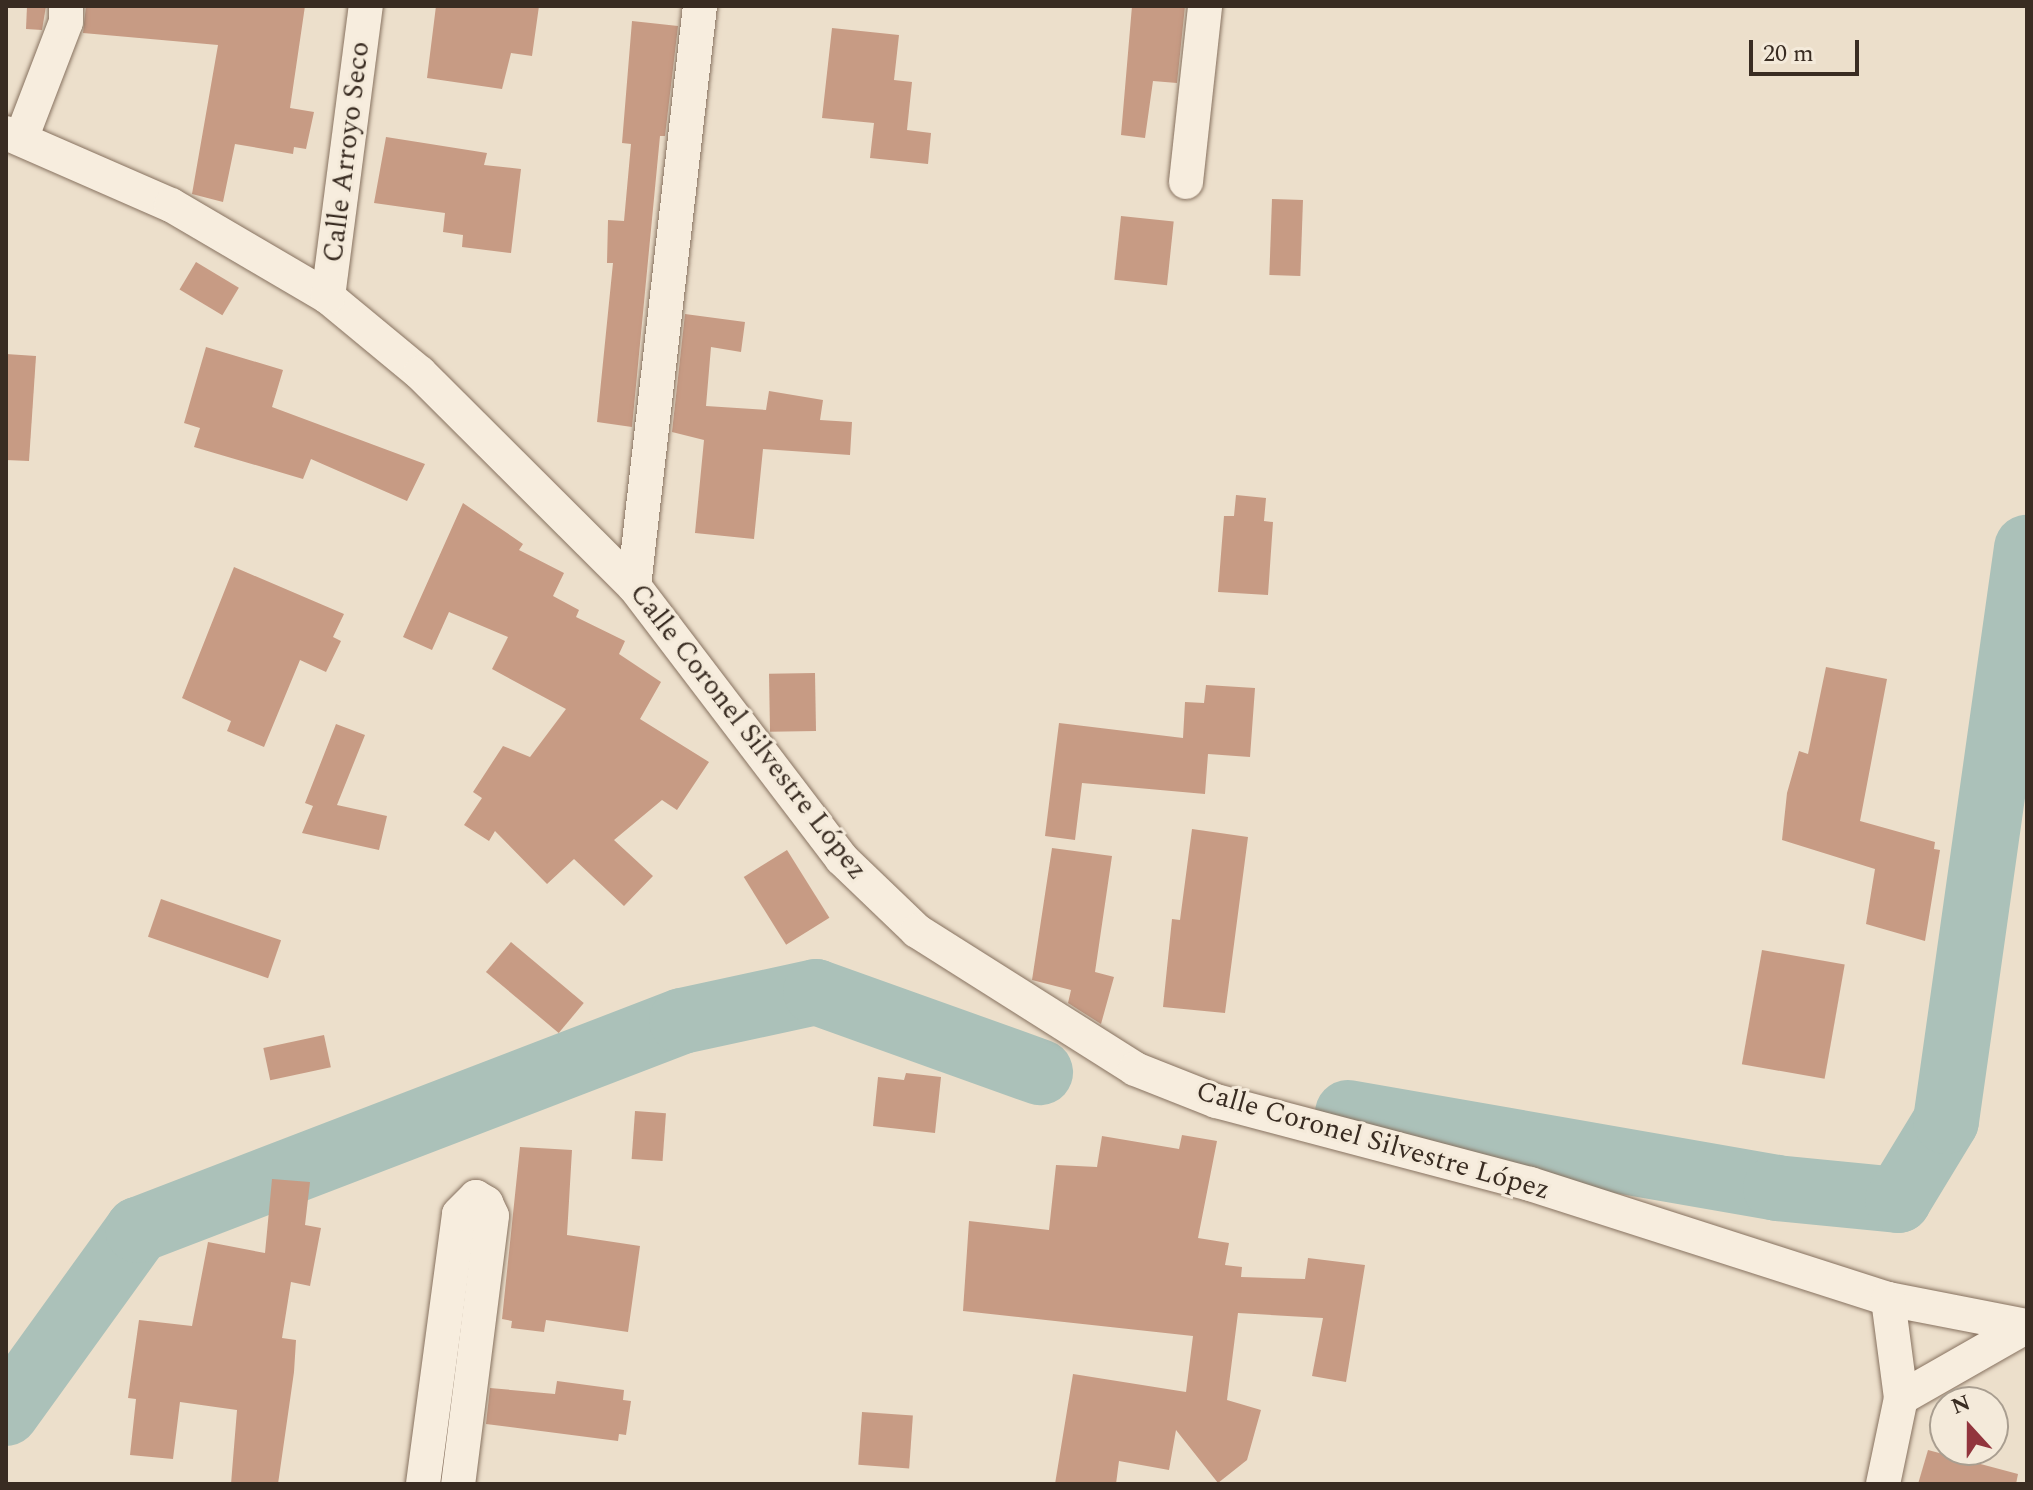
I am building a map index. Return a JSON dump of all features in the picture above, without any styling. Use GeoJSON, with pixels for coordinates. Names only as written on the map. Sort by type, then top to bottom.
{"type":"FeatureCollection","features":[{"type":"Feature","properties":{"kind":"street"},"geometry":{"type":"LineString","coordinates":[[13,136],[61,35],[66,6]]}},
{"type":"Feature","properties":{"kind":"street","name":"Calle Arroyo Seco"},"geometry":{"type":"LineString","coordinates":[[328,297],[366,6]]}},
{"type":"Feature","properties":{"kind":"street"},"geometry":{"type":"LineString","coordinates":[[634,586],[700,6]]}},
{"type":"Feature","properties":{"kind":"street"},"geometry":{"type":"LineString","coordinates":[[1186,182],[1205,6]]}},
{"type":"Feature","properties":{"kind":"street","name":"Calle Coronel Silvestre López"},"geometry":{"type":"LineString","coordinates":[[13,136],[171,205],[328,297],[420,373],[634,586],[842,859],[917,931],[1135,1069],[1216,1101],[1530,1184],[1888,1299],[2027,1326]]}},
{"type":"Feature","properties":{"kind":"street"},"geometry":{"type":"LineString","coordinates":[[423,1484],[459,1214],[476,1197],[492,1216],[458,1484]]}},
{"type":"Feature","properties":{"kind":"street"},"geometry":{"type":"LineString","coordinates":[[1883,1484],[1901,1398],[1888,1299]]}},
{"type":"Feature","properties":{"kind":"street"},"geometry":{"type":"LineString","coordinates":[[1901,1398],[2027,1326]]}},
{"type":"Feature","properties":{"kind":"building"},"geometry":{"type":"Polygon","coordinates":[[[27,6],[46,6],[42,30],[26,29],[27,6]]]}},
{"type":"Feature","properties":{"kind":"building"},"geometry":{"type":"Polygon","coordinates":[[[86,6],[305,6],[290,108],[314,112],[306,149],[294,147],[293,154],[235,144],[223,202],[192,194],[218,45],[83,33],[86,6]]]}},
{"type":"Feature","properties":{"kind":"building"},"geometry":{"type":"Polygon","coordinates":[[[436,6],[539,6],[532,56],[511,53],[502,89],[427,78],[436,6]]]}},
{"type":"Feature","properties":{"kind":"building"},"geometry":{"type":"Polygon","coordinates":[[[1132,6],[1185,6],[1177,83],[1153,81],[1145,138],[1121,135],[1132,6]]]}},
{"type":"Feature","properties":{"kind":"building"},"geometry":{"type":"Polygon","coordinates":[[[632,21],[678,26],[665,136],[660,136],[632,427],[597,422],[613,263],[607,263],[608,220],[624,221],[631,144],[622,143],[632,21]]]}},
{"type":"Feature","properties":{"kind":"building"},"geometry":{"type":"Polygon","coordinates":[[[832,28],[899,35],[894,80],[912,82],[907,130],[931,133],[928,164],[870,158],[874,123],[822,118],[832,28]]]}},
{"type":"Feature","properties":{"kind":"building"},"geometry":{"type":"Polygon","coordinates":[[[386,137],[487,153],[484,165],[521,169],[511,253],[462,247],[463,235],[443,232],[445,213],[374,203],[386,137]]]}},
{"type":"Feature","properties":{"kind":"building"},"geometry":{"type":"Polygon","coordinates":[[[1272,199],[1303,200],[1300,276],[1269,275],[1272,199]]]}},
{"type":"Feature","properties":{"kind":"building"},"geometry":{"type":"Polygon","coordinates":[[[1121,216],[1174,222],[1167,285],[1114,280],[1121,216]]]}},
{"type":"Feature","properties":{"kind":"building"},"geometry":{"type":"Polygon","coordinates":[[[196,262],[239,288],[222,315],[180,289],[196,262]]]}},
{"type":"Feature","properties":{"kind":"building"},"geometry":{"type":"Polygon","coordinates":[[[685,314],[745,322],[741,352],[711,347],[706,406],[766,410],[769,391],[823,400],[820,420],[852,422],[850,455],[763,449],[754,539],[695,533],[704,440],[672,432],[685,314]]]}},
{"type":"Feature","properties":{"kind":"building"},"geometry":{"type":"Polygon","coordinates":[[[206,347],[283,370],[272,407],[425,464],[407,501],[311,459],[303,479],[194,447],[200,428],[184,423],[206,347]]]}},
{"type":"Feature","properties":{"kind":"building"},"geometry":{"type":"Polygon","coordinates":[[[6,354],[36,356],[29,461],[6,460],[6,354]]]}},
{"type":"Feature","properties":{"kind":"building"},"geometry":{"type":"Polygon","coordinates":[[[1236,495],[1266,498],[1264,521],[1273,522],[1268,595],[1218,592],[1224,516],[1234,516],[1236,495]]]}},
{"type":"Feature","properties":{"kind":"building"},"geometry":{"type":"Polygon","coordinates":[[[463,503],[523,544],[519,550],[564,573],[553,596],[579,610],[576,617],[625,641],[619,654],[661,682],[640,719],[709,762],[677,810],[662,800],[614,840],[653,876],[624,906],[574,859],[547,884],[495,831],[489,841],[464,825],[482,798],[473,792],[503,746],[530,757],[566,709],[492,669],[508,637],[449,612],[432,650],[403,637],[463,503]]]}},
{"type":"Feature","properties":{"kind":"building"},"geometry":{"type":"Polygon","coordinates":[[[234,567],[344,614],[333,637],[341,641],[326,672],[300,660],[264,747],[227,731],[231,721],[182,698],[234,567]]]}},
{"type":"Feature","properties":{"kind":"building"},"geometry":{"type":"Polygon","coordinates":[[[1826,667],[1887,679],[1860,821],[1935,842],[1934,849],[1940,850],[1925,941],[1866,924],[1875,869],[1782,840],[1787,793],[1799,751],[1808,754],[1826,667]]]}},
{"type":"Feature","properties":{"kind":"building"},"geometry":{"type":"Polygon","coordinates":[[[815,673],[816,731],[770,732],[769,674],[815,673]]]}},
{"type":"Feature","properties":{"kind":"building"},"geometry":{"type":"Polygon","coordinates":[[[1206,685],[1255,688],[1250,757],[1208,754],[1205,794],[1082,783],[1075,840],[1045,836],[1059,723],[1183,738],[1185,702],[1204,703],[1206,685]]]}},
{"type":"Feature","properties":{"kind":"building"},"geometry":{"type":"Polygon","coordinates":[[[336,724],[365,735],[337,805],[387,816],[379,850],[302,833],[313,806],[305,803],[336,724]]]}},
{"type":"Feature","properties":{"kind":"building"},"geometry":{"type":"Polygon","coordinates":[[[1192,829],[1248,837],[1225,1013],[1163,1007],[1172,919],[1180,920],[1192,829]]]}},
{"type":"Feature","properties":{"kind":"building"},"geometry":{"type":"Polygon","coordinates":[[[1052,848],[1112,856],[1095,972],[1114,977],[1101,1024],[1068,1003],[1071,990],[1032,980],[1052,848]]]}},
{"type":"Feature","properties":{"kind":"building"},"geometry":{"type":"Polygon","coordinates":[[[787,850],[829,918],[786,945],[744,877],[787,850]]]}},
{"type":"Feature","properties":{"kind":"building"},"geometry":{"type":"Polygon","coordinates":[[[161,899],[281,940],[268,978],[148,937],[161,899]]]}},
{"type":"Feature","properties":{"kind":"building"},"geometry":{"type":"Polygon","coordinates":[[[511,942],[584,1003],[559,1033],[486,972],[511,942]]]}},
{"type":"Feature","properties":{"kind":"building"},"geometry":{"type":"Polygon","coordinates":[[[1762,950],[1845,965],[1825,1079],[1742,1064],[1762,950]]]}},
{"type":"Feature","properties":{"kind":"building"},"geometry":{"type":"Polygon","coordinates":[[[324,1035],[331,1067],[270,1080],[263,1048],[324,1035]]]}},
{"type":"Feature","properties":{"kind":"building"},"geometry":{"type":"Polygon","coordinates":[[[906,1073],[941,1077],[935,1133],[873,1126],[878,1077],[904,1080],[906,1073]]]}},
{"type":"Feature","properties":{"kind":"building"},"geometry":{"type":"Polygon","coordinates":[[[635,1111],[666,1113],[663,1161],[632,1159],[635,1111]]]}},
{"type":"Feature","properties":{"kind":"building"},"geometry":{"type":"Polygon","coordinates":[[[1182,1135],[1217,1141],[1198,1238],[1229,1243],[1225,1265],[1242,1267],[1241,1277],[1305,1279],[1308,1258],[1365,1265],[1346,1382],[1312,1376],[1323,1318],[1238,1313],[1227,1400],[1261,1410],[1247,1460],[1218,1483],[1176,1430],[1169,1470],[1119,1461],[1116,1484],[1055,1484],[1073,1374],[1186,1392],[1193,1336],[963,1311],[969,1221],[1049,1230],[1056,1165],[1097,1167],[1102,1136],[1179,1149],[1182,1135]]]}},
{"type":"Feature","properties":{"kind":"building"},"geometry":{"type":"Polygon","coordinates":[[[520,1147],[572,1150],[567,1235],[640,1246],[628,1332],[546,1320],[544,1332],[511,1328],[512,1321],[502,1319],[520,1147]]]}},
{"type":"Feature","properties":{"kind":"building"},"geometry":{"type":"Polygon","coordinates":[[[272,1179],[310,1182],[305,1225],[321,1228],[310,1286],[291,1282],[282,1338],[296,1340],[294,1372],[278,1484],[231,1484],[237,1410],[180,1402],[173,1459],[130,1455],[136,1399],[128,1398],[139,1320],[192,1326],[208,1242],[265,1253],[272,1179]]]}},
{"type":"Feature","properties":{"kind":"building"},"geometry":{"type":"Polygon","coordinates":[[[557,1381],[624,1390],[623,1400],[631,1401],[626,1435],[619,1434],[618,1441],[486,1424],[490,1388],[555,1394],[557,1381]]]}},
{"type":"Feature","properties":{"kind":"building"},"geometry":{"type":"Polygon","coordinates":[[[862,1412],[913,1416],[909,1468],[858,1465],[862,1412]]]}},
{"type":"Feature","properties":{"kind":"building"},"geometry":{"type":"Polygon","coordinates":[[[1928,1450],[1929,1466],[1988,1466],[2018,1474],[2016,1484],[1918,1484],[1928,1450]]]}},
{"type":"Feature","properties":{"kind":"waterway"},"geometry":{"type":"LineString","coordinates":[[1348,1113],[1776,1188],[1898,1200],[1946,1121],[2027,548]]}},
{"type":"Feature","properties":{"kind":"waterway"},"geometry":{"type":"LineString","coordinates":[[6,1413],[138,1230],[682,1021],[816,992],[1040,1072]]}}]}
